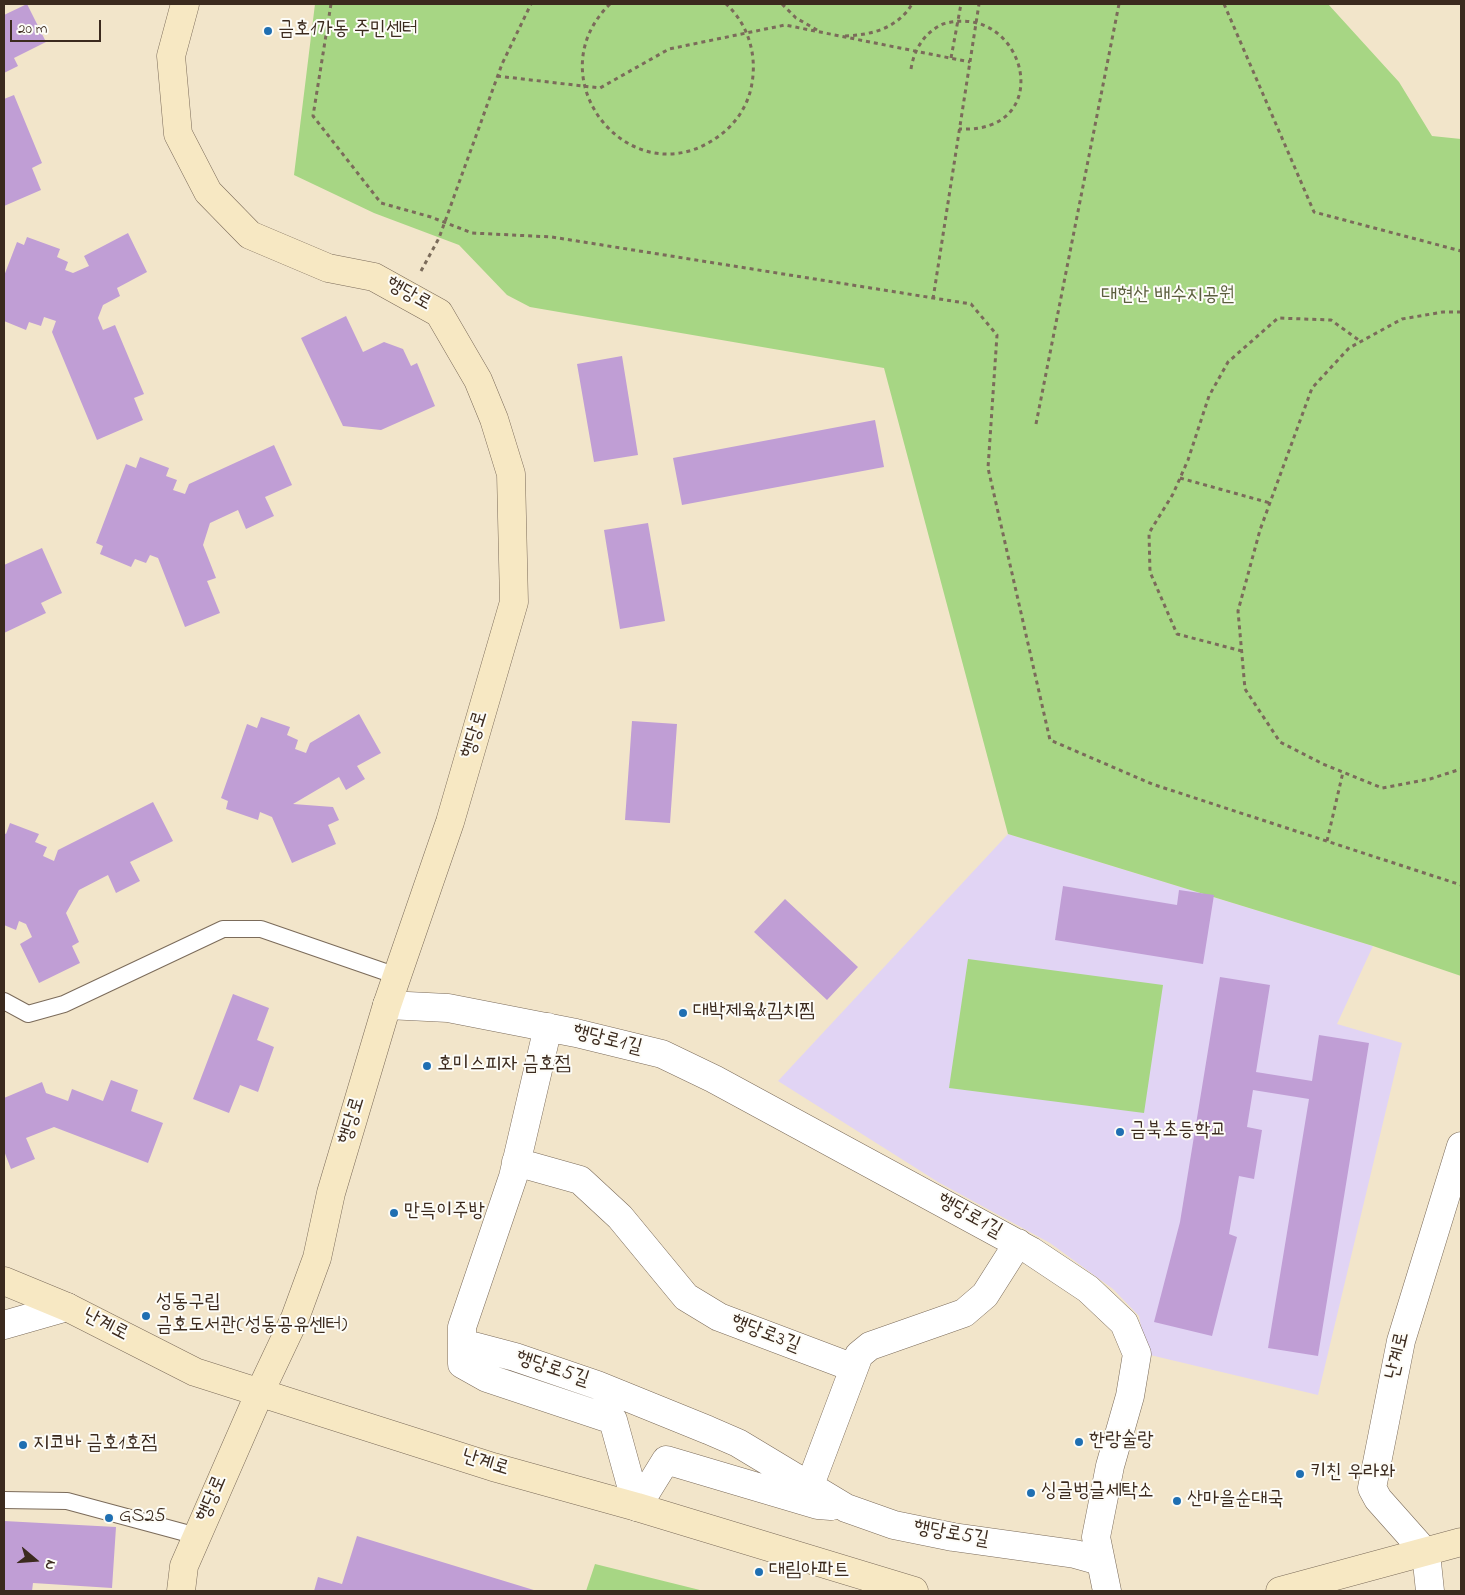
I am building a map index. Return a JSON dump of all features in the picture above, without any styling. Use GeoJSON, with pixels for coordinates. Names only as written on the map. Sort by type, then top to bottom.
{"type":"FeatureCollection","features":[{"type":"Feature","properties":{"kind":"main road","name":"행당로"},"geometry":{"type":"LineString","coordinates":[[181,1591],[184,1566],[260,1392],[295,1318],[317,1258],[331,1193],[387,1005],[450,822],[514,602],[511,474],[494,419],[478,380],[439,313],[374,277],[328,268],[250,234],[208,192],[178,134],[171,56],[185,4]]}},
{"type":"Feature","properties":{"kind":"main road","name":"난계로"},"geometry":{"type":"LineString","coordinates":[[4,1281],[67,1307],[196,1372],[493,1467],[637,1507],[914,1591]]}},
{"type":"Feature","properties":{"kind":"main road"},"geometry":{"type":"LineString","coordinates":[[1280,1591],[1461,1542]]}},
{"type":"Feature","properties":{"kind":"street","name":"행당로1길"},"geometry":{"type":"LineString","coordinates":[[387,1005],[448,1008],[548,1027],[662,1054],[723,1083],[1018,1244],[1088,1289],[1124,1323],[1136,1354],[1130,1396],[1110,1466],[1096,1537],[1106,1591]]}},
{"type":"Feature","properties":{"kind":"street","name":"행당로1길"},"geometry":{"type":"LineString","coordinates":[[516,1162],[548,1027]]}},
{"type":"Feature","properties":{"kind":"street","name":"난계로"},"geometry":{"type":"LineString","coordinates":[[1426,1553],[1378,1499],[1372,1488],[1401,1341],[1461,1146]]}},
{"type":"Feature","properties":{"kind":"street"},"geometry":{"type":"LineString","coordinates":[[516,1162],[462,1327],[462,1364],[486,1378],[613,1420],[619,1435],[637,1507]]}},
{"type":"Feature","properties":{"kind":"street","name":"행당로3길"},"geometry":{"type":"LineString","coordinates":[[516,1162],[580,1180],[620,1217],[686,1297],[719,1317],[854,1368]]}},
{"type":"Feature","properties":{"kind":"street"},"geometry":{"type":"LineString","coordinates":[[810,1485],[859,1355],[870,1346],[964,1313],[985,1295],[1018,1244]]}},
{"type":"Feature","properties":{"kind":"street","name":"난계로"},"geometry":{"type":"LineString","coordinates":[[4,1325],[67,1307]]}},
{"type":"Feature","properties":{"kind":"street","name":"행당로5길"},"geometry":{"type":"LineString","coordinates":[[462,1343],[515,1357],[596,1385],[708,1430],[738,1443],[846,1508],[894,1525],[953,1537],[1076,1554],[1100,1561]]}},
{"type":"Feature","properties":{"kind":"street"},"geometry":{"type":"LineString","coordinates":[[637,1507],[666,1460],[818,1505],[846,1508]]}},
{"type":"Feature","properties":{"kind":"street"},"geometry":{"type":"LineString","coordinates":[[1426,1553],[1430,1591]]}},
{"type":"Feature","properties":{"kind":"lane"},"geometry":{"type":"LineString","coordinates":[[4,1002],[28,1014],[64,1004],[223,929],[261,929],[397,976]]}},
{"type":"Feature","properties":{"kind":"lane"},"geometry":{"type":"LineString","coordinates":[[4,1500],[67,1501],[197,1536]]}},
{"type":"Feature","properties":{"kind":"path"},"geometry":{"type":"LineString","coordinates":[[332,4],[313,116],[381,203],[444,222],[472,233],[552,237],[971,304],[997,335],[988,468],[1050,740],[1152,784],[1461,886]]}},
{"type":"Feature","properties":{"kind":"path"},"geometry":{"type":"LineString","coordinates":[[408,296],[439,238],[497,76],[531,4]]}},
{"type":"Feature","properties":{"kind":"path"},"geometry":{"type":"LineString","coordinates":[[610,4],[592,27],[586,43],[582,60],[584,86],[593,110],[603,124],[630,145],[662,154],[696,149],[711,142],[725,132],[737,119],[745,104],[754,71],[752,47],[747,33],[736,15],[726,4]]}},
{"type":"Feature","properties":{"kind":"path"},"geometry":{"type":"LineString","coordinates":[[782,4],[796,18],[827,33],[860,35],[877,31],[893,24],[906,14],[912,4]]}},
{"type":"Feature","properties":{"kind":"path"},"geometry":{"type":"LineString","coordinates":[[951,58],[961,4]]}},
{"type":"Feature","properties":{"kind":"path"},"geometry":{"type":"LineString","coordinates":[[933,299],[978,4]]}},
{"type":"Feature","properties":{"kind":"path"},"geometry":{"type":"LineString","coordinates":[[1036,424],[1119,4]]}},
{"type":"Feature","properties":{"kind":"path"},"geometry":{"type":"LineString","coordinates":[[1224,4],[1314,212],[1461,251]]}},
{"type":"Feature","properties":{"kind":"path"},"geometry":{"type":"LineString","coordinates":[[912,68],[916,51],[923,40],[937,27],[958,19],[976,19],[1002,31]]}},
{"type":"Feature","properties":{"kind":"path"},"geometry":{"type":"LineString","coordinates":[[497,76],[600,88],[668,49],[785,25],[970,62]]}},
{"type":"Feature","properties":{"kind":"path"},"geometry":{"type":"LineString","coordinates":[[959,129],[971,130],[988,126],[1002,117],[1015,102],[1022,84],[1022,74],[1019,54],[1009,38]]}},
{"type":"Feature","properties":{"kind":"path"},"geometry":{"type":"LineString","coordinates":[[1461,312],[1443,312],[1402,319],[1349,348],[1312,388],[1260,530],[1238,611],[1245,689],[1280,742],[1382,788],[1430,780],[1461,768]]}},
{"type":"Feature","properties":{"kind":"path"},"geometry":{"type":"LineString","coordinates":[[1242,650],[1177,634],[1150,572],[1149,533],[1180,478],[1209,396],[1228,362],[1278,318],[1331,320],[1360,341]]}},
{"type":"Feature","properties":{"kind":"path"},"geometry":{"type":"LineString","coordinates":[[1180,478],[1270,503]]}},
{"type":"Feature","properties":{"kind":"path"},"geometry":{"type":"LineString","coordinates":[[1327,841],[1343,772]]}},
{"type":"Feature","properties":{"kind":"shaded area","name":"금북초등학교"},"geometry":{"type":"Polygon","coordinates":[[[1008,834],[1373,946],[1337,1024],[1402,1043],[1318,1395],[1146,1354],[1139,1316],[1113,1289],[1050,1243],[938,1182],[778,1081],[1008,834]]]}},
{"type":"Feature","properties":{"kind":"green space","name":"대현산 배수지공원"},"geometry":{"type":"Polygon","coordinates":[[[315,4],[1328,4],[1399,82],[1432,136],[1461,139],[1461,976],[1373,946],[1008,834],[884,368],[530,307],[507,295],[459,245],[374,213],[294,175],[315,4]]]}},
{"type":"Feature","properties":{"kind":"green space"},"geometry":{"type":"Polygon","coordinates":[[[968,959],[1163,985],[1144,1113],[949,1088],[968,959]]]}},
{"type":"Feature","properties":{"kind":"green space"},"geometry":{"type":"Polygon","coordinates":[[[595,1564],[704,1591],[586,1591],[595,1564]]]}},
{"type":"Feature","properties":{"kind":"building"},"geometry":{"type":"Polygon","coordinates":[[[27,4],[46,42],[14,58],[18,66],[4,73],[4,15],[27,4]]]}},
{"type":"Feature","properties":{"kind":"building"},"geometry":{"type":"Polygon","coordinates":[[[14,95],[42,163],[32,168],[41,190],[4,206],[4,99],[14,95]]]}},
{"type":"Feature","properties":{"kind":"building"},"geometry":{"type":"Polygon","coordinates":[[[128,233],[147,272],[117,288],[120,296],[103,305],[98,318],[103,330],[115,325],[144,394],[134,398],[143,420],[97,440],[52,332],[56,321],[44,317],[41,326],[29,322],[26,330],[4,321],[4,276],[17,242],[24,245],[27,237],[60,249],[57,257],[68,262],[65,270],[73,273],[89,266],[84,256],[128,233]]]}},
{"type":"Feature","properties":{"kind":"building"},"geometry":{"type":"Polygon","coordinates":[[[346,316],[363,352],[384,342],[403,349],[411,366],[417,363],[435,406],[381,430],[343,426],[301,338],[346,316]]]}},
{"type":"Feature","properties":{"kind":"building"},"geometry":{"type":"Polygon","coordinates":[[[622,356],[638,455],[594,462],[577,364],[622,356]]]}},
{"type":"Feature","properties":{"kind":"building"},"geometry":{"type":"Polygon","coordinates":[[[875,420],[884,467],[682,505],[673,458],[875,420]]]}},
{"type":"Feature","properties":{"kind":"building"},"geometry":{"type":"Polygon","coordinates":[[[274,445],[292,485],[265,497],[274,516],[246,529],[238,510],[210,523],[203,545],[216,578],[207,581],[220,613],[185,627],[158,558],[150,555],[146,563],[135,559],[131,567],[100,554],[103,546],[96,543],[126,464],[136,468],[140,457],[169,468],[166,476],[177,480],[173,490],[185,494],[189,484],[274,445]]]}},
{"type":"Feature","properties":{"kind":"building"},"geometry":{"type":"Polygon","coordinates":[[[648,523],[665,621],[620,629],[604,530],[648,523]]]}},
{"type":"Feature","properties":{"kind":"building"},"geometry":{"type":"Polygon","coordinates":[[[42,548],[62,593],[41,603],[46,613],[4,633],[4,565],[42,548]]]}},
{"type":"Feature","properties":{"kind":"building"},"geometry":{"type":"Polygon","coordinates":[[[359,714],[381,753],[357,766],[365,779],[346,790],[339,777],[293,804],[333,807],[339,820],[328,825],[336,844],[292,863],[272,817],[260,812],[258,820],[226,809],[228,801],[221,798],[247,724],[257,728],[261,717],[290,727],[287,735],[298,740],[295,749],[306,753],[310,743],[359,714]]]}},
{"type":"Feature","properties":{"kind":"building"},"geometry":{"type":"Polygon","coordinates":[[[632,721],[677,724],[670,823],[625,820],[632,721]]]}},
{"type":"Feature","properties":{"kind":"building"},"geometry":{"type":"Polygon","coordinates":[[[153,802],[173,841],[130,862],[140,881],[116,893],[108,875],[79,890],[66,913],[79,942],[72,946],[80,963],[39,983],[20,944],[32,937],[26,924],[19,921],[16,930],[4,925],[4,833],[6,834],[10,823],[39,834],[35,842],[47,847],[43,856],[54,861],[58,850],[153,802]]]}},
{"type":"Feature","properties":{"kind":"building"},"geometry":{"type":"Polygon","coordinates":[[[1063,886],[1177,905],[1179,890],[1214,895],[1203,964],[1055,940],[1063,886]]]}},
{"type":"Feature","properties":{"kind":"building"},"geometry":{"type":"Polygon","coordinates":[[[785,899],[858,967],[827,1000],[754,932],[785,899]]]}},
{"type":"Feature","properties":{"kind":"building"},"geometry":{"type":"Polygon","coordinates":[[[1220,977],[1270,985],[1256,1072],[1312,1081],[1319,1035],[1369,1043],[1318,1356],[1268,1348],[1309,1099],[1253,1090],[1247,1127],[1262,1130],[1254,1179],[1239,1176],[1229,1234],[1237,1237],[1212,1336],[1154,1322],[1180,1222],[1220,977]]]}},
{"type":"Feature","properties":{"kind":"building"},"geometry":{"type":"Polygon","coordinates":[[[233,994],[269,1008],[257,1040],[274,1047],[258,1092],[240,1085],[229,1113],[193,1099],[233,994]]]}},
{"type":"Feature","properties":{"kind":"building"},"geometry":{"type":"Polygon","coordinates":[[[111,1080],[138,1090],[131,1111],[163,1123],[148,1163],[54,1127],[26,1138],[35,1159],[11,1169],[4,1151],[4,1098],[42,1082],[46,1093],[68,1101],[72,1089],[103,1101],[111,1080]]]}},
{"type":"Feature","properties":{"kind":"building"},"geometry":{"type":"Polygon","coordinates":[[[4,1521],[116,1527],[112,1588],[33,1583],[32,1591],[4,1591],[4,1521]]]}},
{"type":"Feature","properties":{"kind":"building"},"geometry":{"type":"Polygon","coordinates":[[[357,1536],[537,1591],[314,1591],[318,1577],[342,1584],[357,1536]]]}},
{"type":"Feature","properties":{"kind":"place","name":"금호1가동 주민센터"},"geometry":{"type":"Point","coordinates":[268,31]}},
{"type":"Feature","properties":{"kind":"place","name":"대박제육&김치찜"},"geometry":{"type":"Point","coordinates":[683,1013]}},
{"type":"Feature","properties":{"kind":"place","name":"호미스피자 금호점"},"geometry":{"type":"Point","coordinates":[427,1066]}},
{"type":"Feature","properties":{"kind":"place","name":"금북초등학교"},"geometry":{"type":"Point","coordinates":[1120,1132]}},
{"type":"Feature","properties":{"kind":"place","name":"만득이주방"},"geometry":{"type":"Point","coordinates":[394,1213]}},
{"type":"Feature","properties":{"kind":"place","name":"성동구립 금호도서관(성동공유센터)"},"geometry":{"type":"Point","coordinates":[146,1316]}},
{"type":"Feature","properties":{"kind":"place","name":"한랑술랑"},"geometry":{"type":"Point","coordinates":[1079,1442]}},
{"type":"Feature","properties":{"kind":"place","name":"지코바 금호1호점"},"geometry":{"type":"Point","coordinates":[23,1445]}},
{"type":"Feature","properties":{"kind":"place","name":"키친 우라와"},"geometry":{"type":"Point","coordinates":[1300,1474]}},
{"type":"Feature","properties":{"kind":"place","name":"싱글벙글세탁소"},"geometry":{"type":"Point","coordinates":[1031,1493]}},
{"type":"Feature","properties":{"kind":"place","name":"산마을순대국"},"geometry":{"type":"Point","coordinates":[1177,1501]}},
{"type":"Feature","properties":{"kind":"place","name":"GS25"},"geometry":{"type":"Point","coordinates":[109,1518]}},
{"type":"Feature","properties":{"kind":"place","name":"대림아파트"},"geometry":{"type":"Point","coordinates":[759,1572]}}]}
